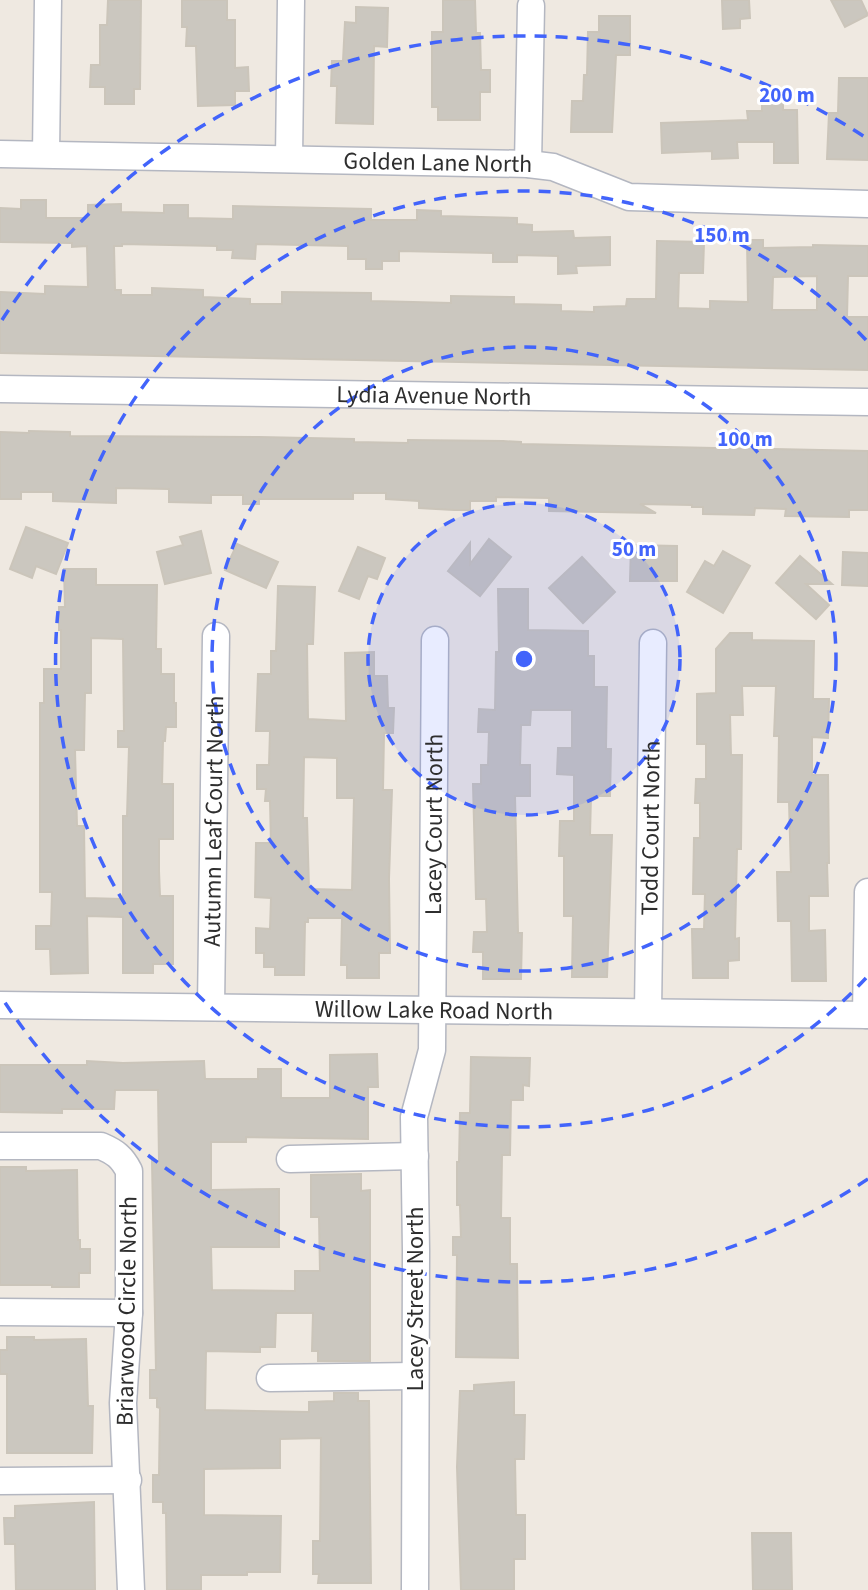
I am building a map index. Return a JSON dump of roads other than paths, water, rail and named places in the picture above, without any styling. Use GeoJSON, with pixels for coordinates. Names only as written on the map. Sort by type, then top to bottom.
{"type":"FeatureCollection","features":[{"type":"Feature","properties":{"kind":"street"},"geometry":{"type":"LineString","coordinates":[[46,154],[48,0]]}},
{"type":"Feature","properties":{"kind":"street"},"geometry":{"type":"LineString","coordinates":[[289,159],[291,0]]}},
{"type":"Feature","properties":{"kind":"street"},"geometry":{"type":"LineString","coordinates":[[528,164],[531,6]]}},
{"type":"Feature","properties":{"kind":"street","name":"Golden Lane North"},"geometry":{"type":"LineString","coordinates":[[0,154],[528,164],[553,167],[629,197],[868,204]]}},
{"type":"Feature","properties":{"kind":"street","name":"Lydia Avenue North"},"geometry":{"type":"LineString","coordinates":[[0,390],[868,402]]}},
{"type":"Feature","properties":{"kind":"street","name":"Autumn Leaf Court North"},"geometry":{"type":"LineString","coordinates":[[211,1007],[216,636]]}},
{"type":"Feature","properties":{"kind":"street","name":"Lacey Court North"},"geometry":{"type":"LineString","coordinates":[[431,1010],[435,640]]}},
{"type":"Feature","properties":{"kind":"street","name":"Todd Court North"},"geometry":{"type":"LineString","coordinates":[[648,1012],[653,643]]}},
{"type":"Feature","properties":{"kind":"street"},"geometry":{"type":"LineString","coordinates":[[867,1015],[868,892]]}},
{"type":"Feature","properties":{"kind":"street","name":"Willow Lake Road North"},"geometry":{"type":"LineString","coordinates":[[0,1005],[867,1015]]}},
{"type":"Feature","properties":{"kind":"street","name":"Lacey Street North"},"geometry":{"type":"LineString","coordinates":[[415,1590],[414,1117],[432,1050],[431,1010]]}},
{"type":"Feature","properties":{"kind":"street","name":"Briarwood Circle North"},"geometry":{"type":"LineString","coordinates":[[0,1146],[101,1146],[114,1151],[123,1159],[129,1171],[129,1312],[123,1403],[131,1590]]}},
{"type":"Feature","properties":{"kind":"street"},"geometry":{"type":"LineString","coordinates":[[290,1159],[415,1156]]}},
{"type":"Feature","properties":{"kind":"street"},"geometry":{"type":"LineString","coordinates":[[0,1312],[129,1312]]}},
{"type":"Feature","properties":{"kind":"street"},"geometry":{"type":"LineString","coordinates":[[270,1378],[415,1376]]}},
{"type":"Feature","properties":{"kind":"street"},"geometry":{"type":"LineString","coordinates":[[0,1481],[128,1480]]}}]}
